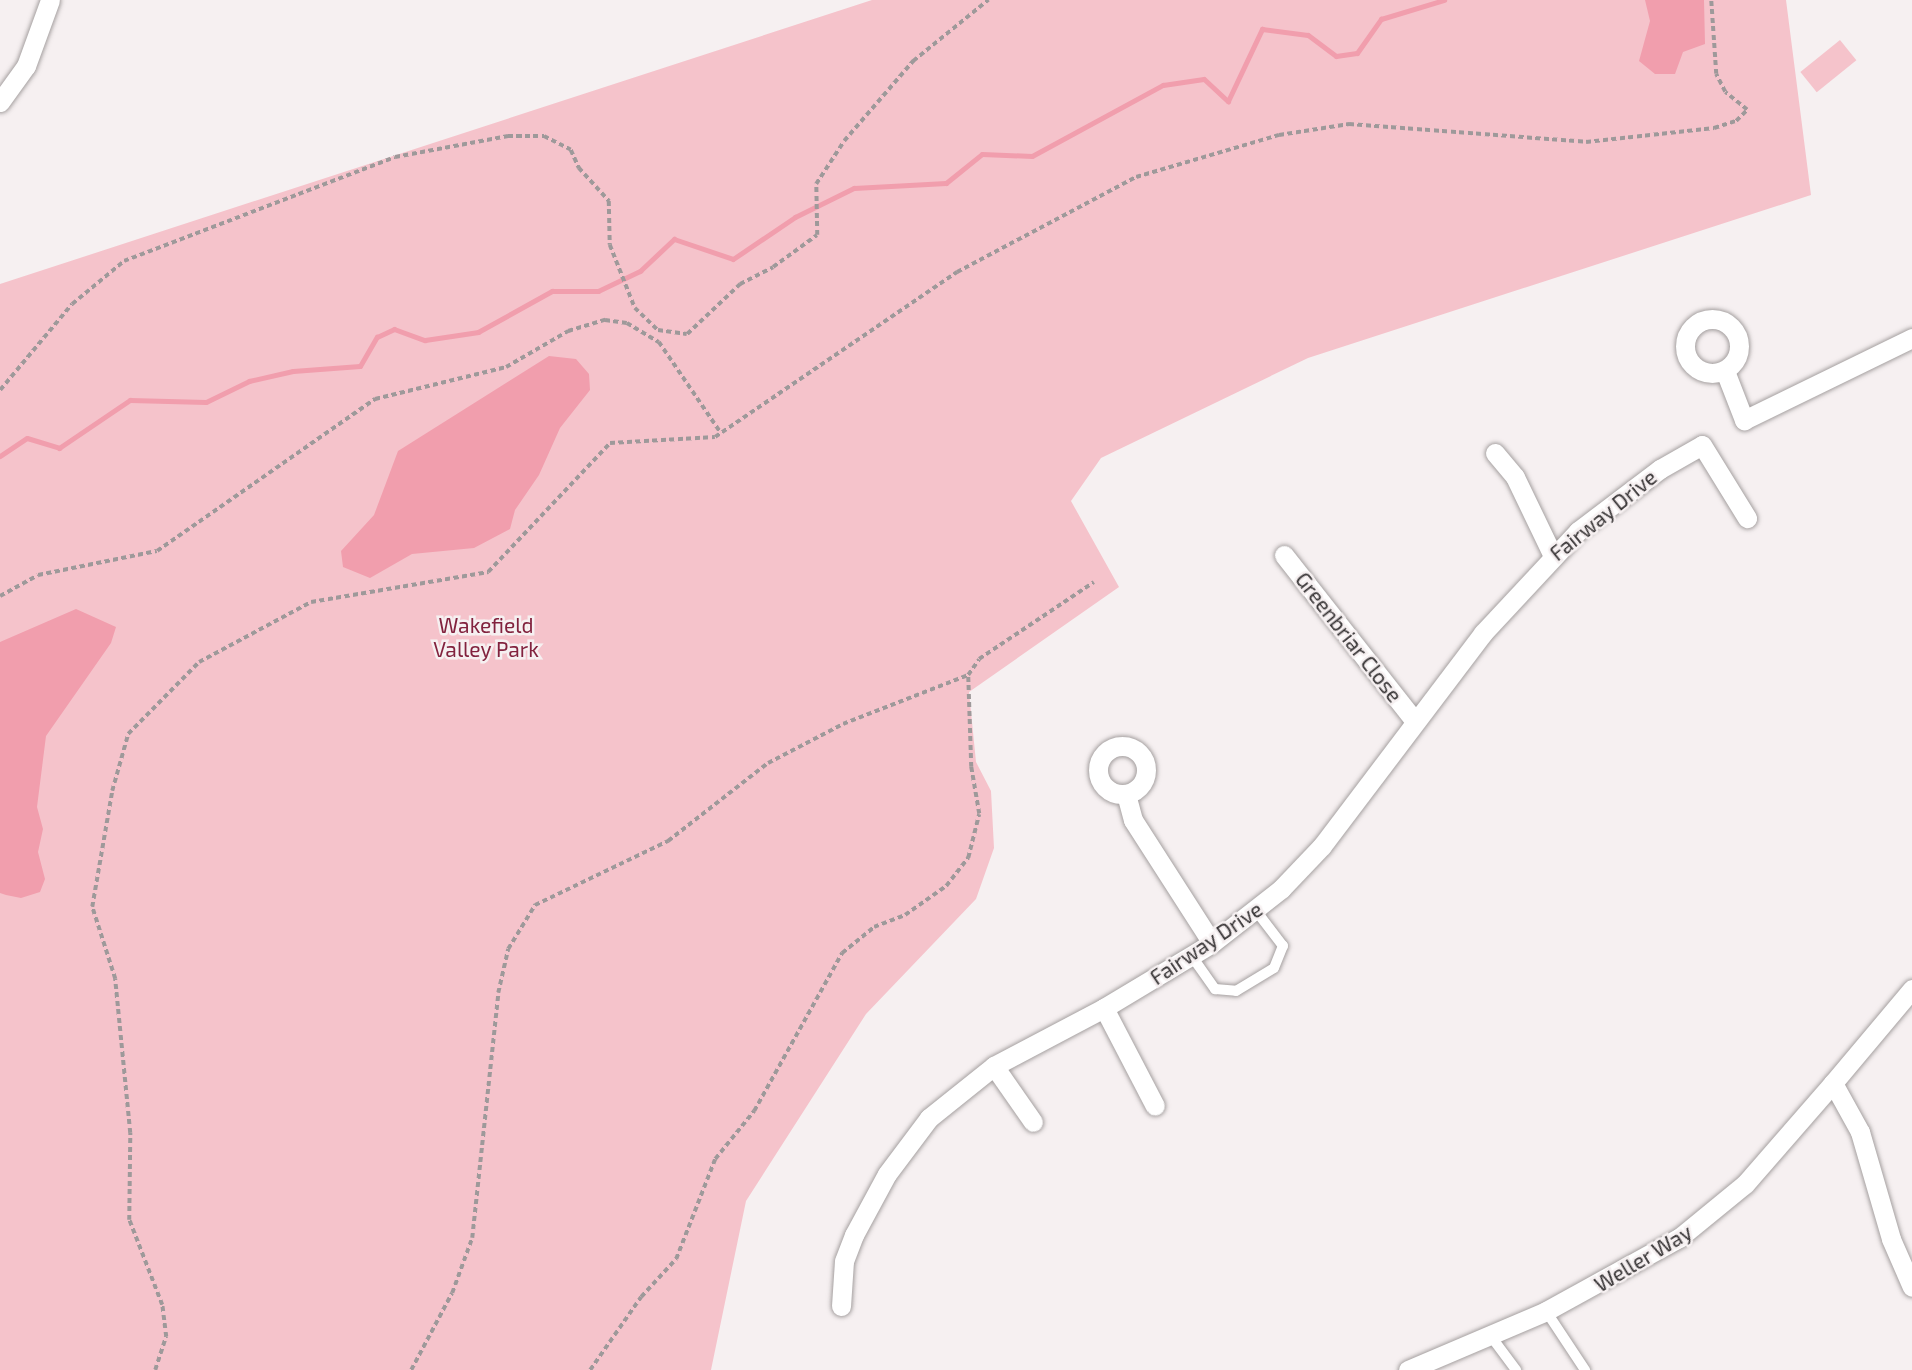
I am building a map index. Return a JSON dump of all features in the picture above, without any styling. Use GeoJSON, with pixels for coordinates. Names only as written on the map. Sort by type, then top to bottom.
{"type":"FeatureCollection","features":[{"type":"Feature","properties":{"kind":"street"},"geometry":{"type":"LineString","coordinates":[[0,103],[26,66],[50,0]]}},
{"type":"Feature","properties":{"kind":"street"},"geometry":{"type":"LineString","coordinates":[[1725,371],[1744,420],[1912,338]]}},
{"type":"Feature","properties":{"kind":"street","name":"Fairway Drive"},"geometry":{"type":"LineString","coordinates":[[841,1306],[844,1261],[887,1174],[929,1118],[994,1066],[1104,1008],[1212,943],[1256,912],[1322,846],[1414,720],[1552,554],[1619,498],[1702,445],[1747,518]]}},
{"type":"Feature","properties":{"kind":"street"},"geometry":{"type":"LineString","coordinates":[[1495,453],[1515,477],[1552,554]]}},
{"type":"Feature","properties":{"kind":"street","name":"Greenbriar Close"},"geometry":{"type":"LineString","coordinates":[[1284,555],[1414,720]]}},
{"type":"Feature","properties":{"kind":"street"},"geometry":{"type":"LineString","coordinates":[[1126,794],[1133,820],[1212,943]]}},
{"type":"Feature","properties":{"kind":"street","name":"Weller Way"},"geometry":{"type":"LineString","coordinates":[[1408,1370],[1546,1311],[1617,1276],[1707,1218],[1745,1184],[1912,989]]}},
{"type":"Feature","properties":{"kind":"street"},"geometry":{"type":"LineString","coordinates":[[1104,1008],[1155,1106]]}},
{"type":"Feature","properties":{"kind":"street"},"geometry":{"type":"LineString","coordinates":[[994,1066],[1033,1122]]}},
{"type":"Feature","properties":{"kind":"street"},"geometry":{"type":"LineString","coordinates":[[1833,1083],[1860,1132],[1891,1239],[1912,1287]]}},
{"type":"Feature","properties":{"kind":"lane"},"geometry":{"type":"LineString","coordinates":[[1191,955],[1215,989],[1236,991],[1274,968],[1283,946],[1256,912]]}},
{"type":"Feature","properties":{"kind":"lane"},"geometry":{"type":"LineString","coordinates":[[1546,1311],[1585,1370]]}},
{"type":"Feature","properties":{"kind":"lane"},"geometry":{"type":"LineString","coordinates":[[1490,1335],[1516,1370]]}},
{"type":"Feature","properties":{"kind":"path"},"geometry":{"type":"LineString","coordinates":[[0,390],[72,304],[124,261],[395,156],[508,136],[544,136],[560,143],[609,201],[610,245],[620,274],[640,315],[654,326],[676,335],[687,334],[740,284],[774,267],[817,235],[820,219],[814,199],[816,184],[844,141],[905,71],[988,0]]}},
{"type":"Feature","properties":{"kind":"path"},"geometry":{"type":"LineString","coordinates":[[155,1370],[166,1337],[162,1305],[129,1220],[130,1133],[115,979],[92,907],[112,791],[128,734],[200,662],[311,602],[488,572],[610,443],[721,433],[957,272],[1136,177],[1279,135],[1349,124],[1586,142],[1714,128],[1736,121],[1747,110],[1724,92],[1716,74],[1711,0]]}},
{"type":"Feature","properties":{"kind":"path"},"geometry":{"type":"LineString","coordinates":[[0,596],[38,575],[157,551],[375,399],[506,367],[568,331],[605,320],[627,323],[659,342],[721,433]]}},
{"type":"Feature","properties":{"kind":"path"},"geometry":{"type":"LineString","coordinates":[[648,335],[654,326]]}},
{"type":"Feature","properties":{"kind":"path"},"geometry":{"type":"LineString","coordinates":[[411,1370],[452,1293],[472,1238],[498,993],[508,949],[535,905],[668,841],[768,763],[843,724],[968,675],[979,659],[1094,582]]}},
{"type":"Feature","properties":{"kind":"path"},"geometry":{"type":"LineString","coordinates":[[590,1370],[641,1297],[676,1259],[715,1159],[754,1111],[842,953],[874,927],[905,915],[946,886],[968,858],[979,814],[971,767],[968,675]]}},
{"type":"Feature","properties":{"kind":"green space","name":"Wakefield Valley Park"},"geometry":{"type":"Polygon","coordinates":[[[872,0],[1786,0],[1811,195],[1308,358],[1101,458],[1071,501],[1119,587],[969,692],[976,762],[991,791],[994,848],[976,899],[866,1014],[746,1201],[711,1370],[0,1370],[0,284],[872,0]]]}},
{"type":"Feature","properties":{"kind":"green space"},"geometry":{"type":"Polygon","coordinates":[[[1840,40],[1856,60],[1817,92],[1800,72],[1840,40]]]}},
{"type":"Feature","properties":{"kind":"shaded area"},"geometry":{"type":"Polygon","coordinates":[[[1645,0],[1704,0],[1705,44],[1683,52],[1675,74],[1655,74],[1639,61],[1650,21],[1645,0]]]}},
{"type":"Feature","properties":{"kind":"shaded area"},"geometry":{"type":"Polygon","coordinates":[[[549,356],[576,359],[589,374],[590,390],[560,428],[539,475],[515,510],[510,529],[474,548],[412,554],[370,578],[343,567],[341,551],[374,515],[398,451],[549,356]]]}},
{"type":"Feature","properties":{"kind":"shaded area"},"geometry":{"type":"Polygon","coordinates":[[[76,609],[116,627],[111,643],[46,736],[37,807],[43,829],[38,852],[45,879],[40,892],[21,898],[6,895],[0,893],[0,642],[76,609]]]}},
{"type":"Feature","properties":{"kind":"waterway"},"geometry":{"type":"LineString","coordinates":[[0,456],[27,438],[59,448],[130,400],[206,402],[249,381],[293,371],[360,366],[377,337],[394,329],[425,340],[478,332],[552,291],[598,291],[640,271],[674,239],[733,259],[795,217],[854,188],[946,183],[982,154],[1032,156],[1163,85],[1204,79],[1228,101],[1262,29],[1308,35],[1336,56],[1357,53],[1381,19],[1444,0]]}}]}
